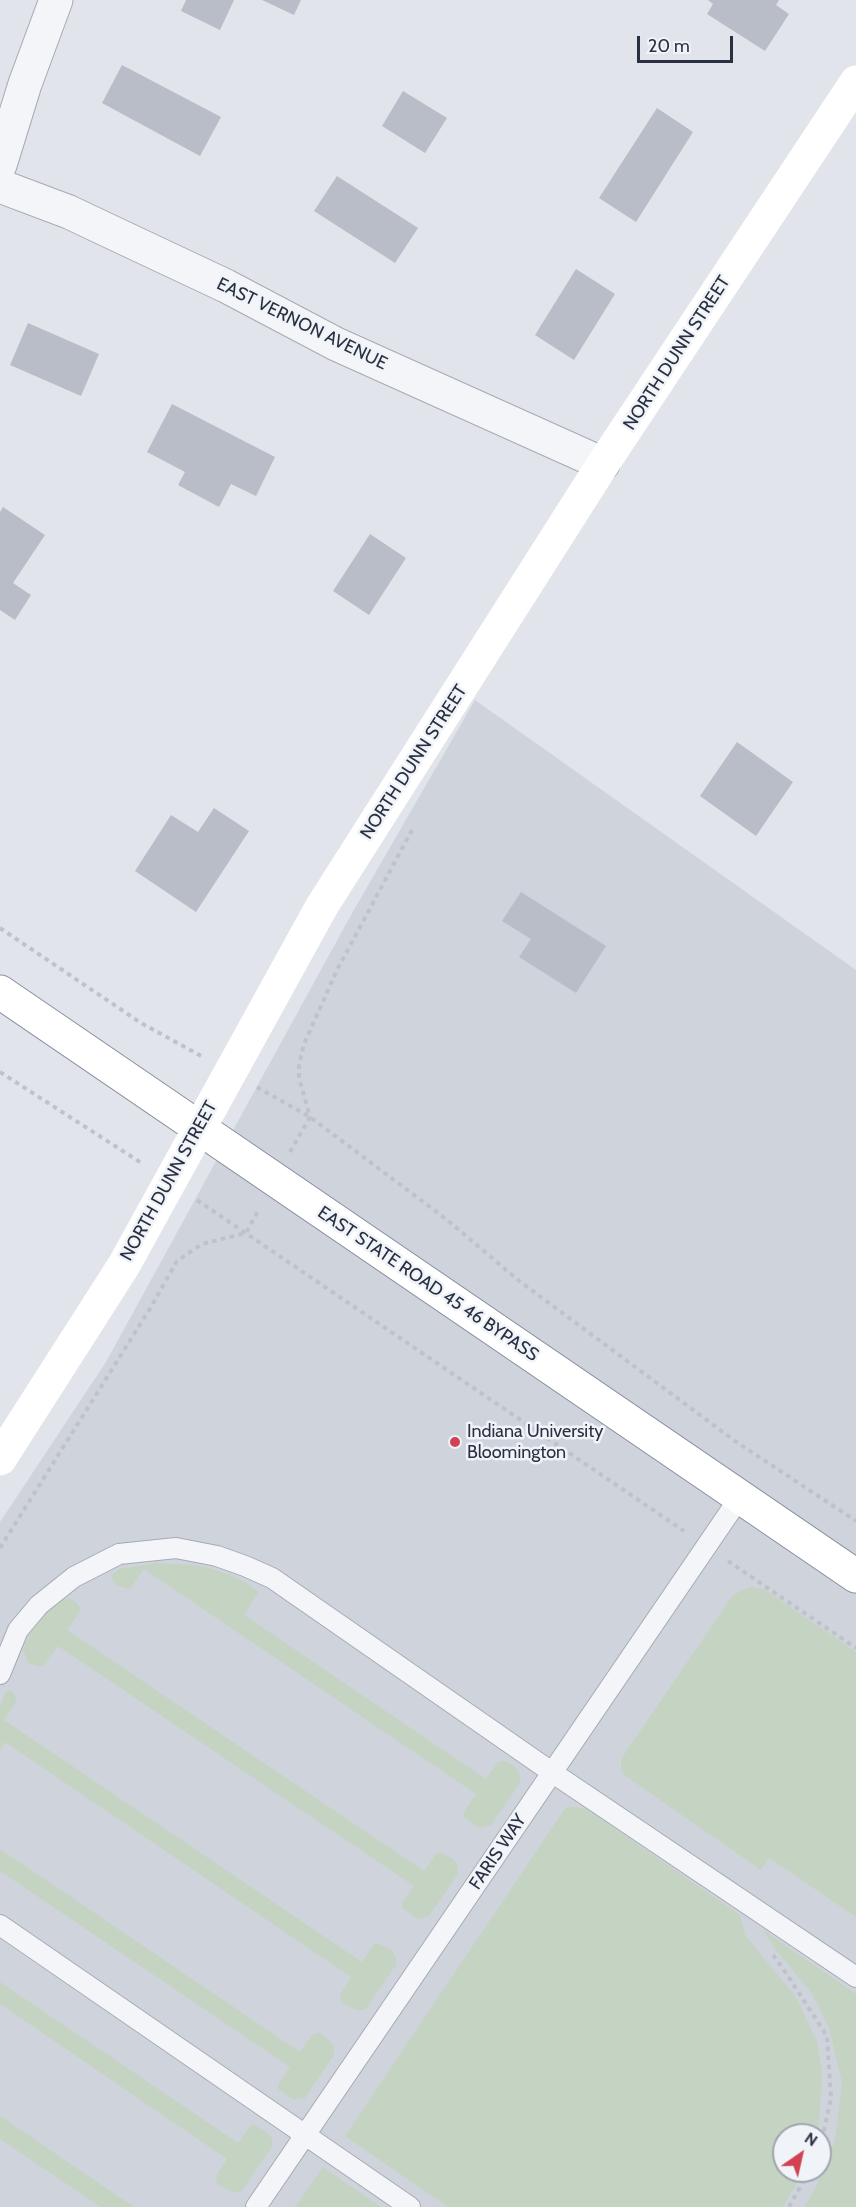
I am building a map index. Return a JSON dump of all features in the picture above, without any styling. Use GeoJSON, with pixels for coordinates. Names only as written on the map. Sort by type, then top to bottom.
{"type":"FeatureCollection","features":[{"type":"Feature","properties":{"kind":"main road","name":"NORTH DUNN STREET"},"geometry":{"type":"LineString","coordinates":[[0,1459],[124,1264],[322,906],[603,464],[856,82]]}},
{"type":"Feature","properties":{"kind":"main road","name":"EAST STATE ROAD 45 46 BYPASS"},"geometry":{"type":"LineString","coordinates":[[0,992],[856,1576]]}},
{"type":"Feature","properties":{"kind":"street"},"geometry":{"type":"LineString","coordinates":[[0,165],[25,84],[56,0]]}},
{"type":"Feature","properties":{"kind":"street","name":"EAST VERNON AVENUE"},"geometry":{"type":"LineString","coordinates":[[0,186],[69,212],[226,286],[336,344],[603,464]]}},
{"type":"Feature","properties":{"kind":"lane","name":"FARIS WAY"},"geometry":{"type":"LineString","coordinates":[[256,2207],[740,1497]]}},
{"type":"Feature","properties":{"kind":"lane"},"geometry":{"type":"LineString","coordinates":[[0,1674],[18,1630],[39,1605],[74,1577],[119,1554],[176,1548],[217,1556],[272,1578],[552,1773],[856,1977]]}},
{"type":"Feature","properties":{"kind":"lane"},"geometry":{"type":"LineString","coordinates":[[0,1925],[410,2207]]}},
{"type":"Feature","properties":{"kind":"path"},"geometry":{"type":"LineString","coordinates":[[416,823],[337,970],[303,1044],[298,1064],[299,1078],[310,1117],[446,1219],[518,1280],[716,1427],[856,1521]]}},
{"type":"Feature","properties":{"kind":"path"},"geometry":{"type":"LineString","coordinates":[[0,928],[141,1023]]}},
{"type":"Feature","properties":{"kind":"path"},"geometry":{"type":"LineString","coordinates":[[0,1072],[88,1128]]}},
{"type":"Feature","properties":{"kind":"path"},"geometry":{"type":"LineString","coordinates":[[0,1548],[151,1307],[177,1261],[202,1244],[246,1233],[856,1648]]}},
{"type":"Feature","properties":{"kind":"path"},"geometry":{"type":"LineString","coordinates":[[770,1951],[826,2036],[831,2098],[826,2123]]}},
{"type":"Feature","properties":{"kind":"path"},"geometry":{"type":"LineString","coordinates":[[789,2207],[802,2183]]}},
{"type":"Feature","properties":{"kind":"shaded area","name":"Indiana University Bloomington"},"geometry":{"type":"Polygon","coordinates":[[[475,700],[856,970],[856,2207],[0,2207],[0,1522],[106,1362],[351,915],[475,700]]]}},
{"type":"Feature","properties":{"kind":"green space"},"geometry":{"type":"Polygon","coordinates":[[[156,1563],[195,1565],[213,1569],[245,1582],[259,1592],[244,1615],[486,1779],[498,1762],[505,1761],[515,1767],[520,1775],[520,1783],[491,1825],[480,1828],[464,1817],[464,1812],[476,1794],[144,1569],[130,1589],[118,1586],[112,1580],[111,1576],[119,1569],[156,1563]]]}},
{"type":"Feature","properties":{"kind":"green space"},"geometry":{"type":"Polygon","coordinates":[[[750,1587],[764,1589],[856,1652],[856,1917],[769,1858],[761,1870],[624,1775],[621,1770],[621,1759],[733,1595],[750,1587]]]}},
{"type":"Feature","properties":{"kind":"green space"},"geometry":{"type":"Polygon","coordinates":[[[70,1598],[80,1608],[67,1630],[424,1871],[440,1852],[453,1859],[458,1866],[458,1874],[429,1916],[418,1919],[402,1908],[402,1903],[414,1886],[58,1646],[42,1667],[29,1664],[23,1650],[29,1635],[47,1612],[62,1600],[70,1598]]]}},
{"type":"Feature","properties":{"kind":"green space"},"geometry":{"type":"Polygon","coordinates":[[[8,1691],[12,1691],[17,1700],[4,1720],[362,1962],[374,1944],[378,1943],[391,1950],[396,1957],[396,1965],[367,2007],[364,2010],[356,2010],[341,2002],[340,1995],[351,1977],[5,1742],[0,1750],[0,1707],[8,1691]]]}},
{"type":"Feature","properties":{"kind":"green space"},"geometry":{"type":"Polygon","coordinates":[[[566,1807],[585,1808],[740,1915],[745,1935],[796,1997],[817,2042],[822,2072],[819,2123],[772,2123],[772,2183],[797,2183],[783,2207],[448,2207],[345,2136],[566,1807]]]}},
{"type":"Feature","properties":{"kind":"green space"},"geometry":{"type":"Polygon","coordinates":[[[0,1849],[300,2052],[312,2035],[320,2033],[329,2040],[334,2047],[334,2055],[305,2098],[294,2100],[278,2089],[278,2085],[290,2067],[0,1871],[0,1849]]]}},
{"type":"Feature","properties":{"kind":"green space"},"geometry":{"type":"Polygon","coordinates":[[[762,1929],[856,1994],[856,2207],[804,2207],[817,2183],[832,2183],[832,2147],[835,2140],[842,2083],[829,2028],[819,2007],[810,1991],[762,1929]]]}},
{"type":"Feature","properties":{"kind":"green space"},"geometry":{"type":"Polygon","coordinates":[[[0,1982],[238,2143],[250,2126],[254,2125],[267,2132],[272,2139],[272,2147],[243,2189],[240,2192],[232,2192],[217,2184],[216,2176],[227,2159],[0,2004],[0,1982]]]}},
{"type":"Feature","properties":{"kind":"green space"},"geometry":{"type":"Polygon","coordinates":[[[0,2116],[134,2207],[101,2207],[0,2139],[0,2116]]]}},
{"type":"Feature","properties":{"kind":"green space"},"geometry":{"type":"Polygon","coordinates":[[[323,2167],[381,2207],[295,2207],[323,2167]]]}},
{"type":"Feature","properties":{"kind":"building"},"geometry":{"type":"Polygon","coordinates":[[[186,0],[234,0],[220,30],[181,11],[186,0]]]}},
{"type":"Feature","properties":{"kind":"building"},"geometry":{"type":"Polygon","coordinates":[[[262,0],[301,0],[294,15],[262,0]]]}},
{"type":"Feature","properties":{"kind":"building"},"geometry":{"type":"Polygon","coordinates":[[[708,0],[779,0],[776,5],[789,14],[765,51],[707,14],[713,4],[708,0]]]}},
{"type":"Feature","properties":{"kind":"building"},"geometry":{"type":"Polygon","coordinates":[[[122,65],[221,117],[200,156],[102,103],[122,65]]]}},
{"type":"Feature","properties":{"kind":"building"},"geometry":{"type":"Polygon","coordinates":[[[403,91],[447,118],[425,153],[382,126],[403,91]]]}},
{"type":"Feature","properties":{"kind":"building"},"geometry":{"type":"Polygon","coordinates":[[[657,108],[693,132],[636,222],[599,198],[657,108]]]}},
{"type":"Feature","properties":{"kind":"building"},"geometry":{"type":"Polygon","coordinates":[[[337,176],[418,228],[395,263],[314,211],[337,176]]]}},
{"type":"Feature","properties":{"kind":"building"},"geometry":{"type":"Polygon","coordinates":[[[576,269],[615,294],[574,360],[535,335],[576,269]]]}},
{"type":"Feature","properties":{"kind":"building"},"geometry":{"type":"Polygon","coordinates":[[[28,323],[99,354],[81,396],[10,365],[28,323]]]}},
{"type":"Feature","properties":{"kind":"building"},"geometry":{"type":"Polygon","coordinates":[[[172,404],[275,457],[256,496],[231,484],[219,507],[178,485],[185,472],[147,452],[172,404]]]}},
{"type":"Feature","properties":{"kind":"building"},"geometry":{"type":"Polygon","coordinates":[[[3,507],[45,535],[13,583],[31,595],[15,620],[0,610],[0,512],[3,507]]]}},
{"type":"Feature","properties":{"kind":"building"},"geometry":{"type":"Polygon","coordinates":[[[370,534],[406,558],[369,615],[333,591],[370,534]]]}},
{"type":"Feature","properties":{"kind":"building"},"geometry":{"type":"Polygon","coordinates":[[[737,742],[793,782],[756,836],[700,796],[737,742]]]}},
{"type":"Feature","properties":{"kind":"building"},"geometry":{"type":"Polygon","coordinates":[[[214,808],[249,831],[196,912],[135,871],[171,815],[198,832],[214,808]]]}},
{"type":"Feature","properties":{"kind":"building"},"geometry":{"type":"Polygon","coordinates":[[[521,892],[606,946],[576,993],[519,957],[531,939],[502,921],[521,892]]]}},
{"type":"Feature","properties":{"kind":"place","name":"Indiana University Bloomington"},"geometry":{"type":"Point","coordinates":[455,1442]}}]}
